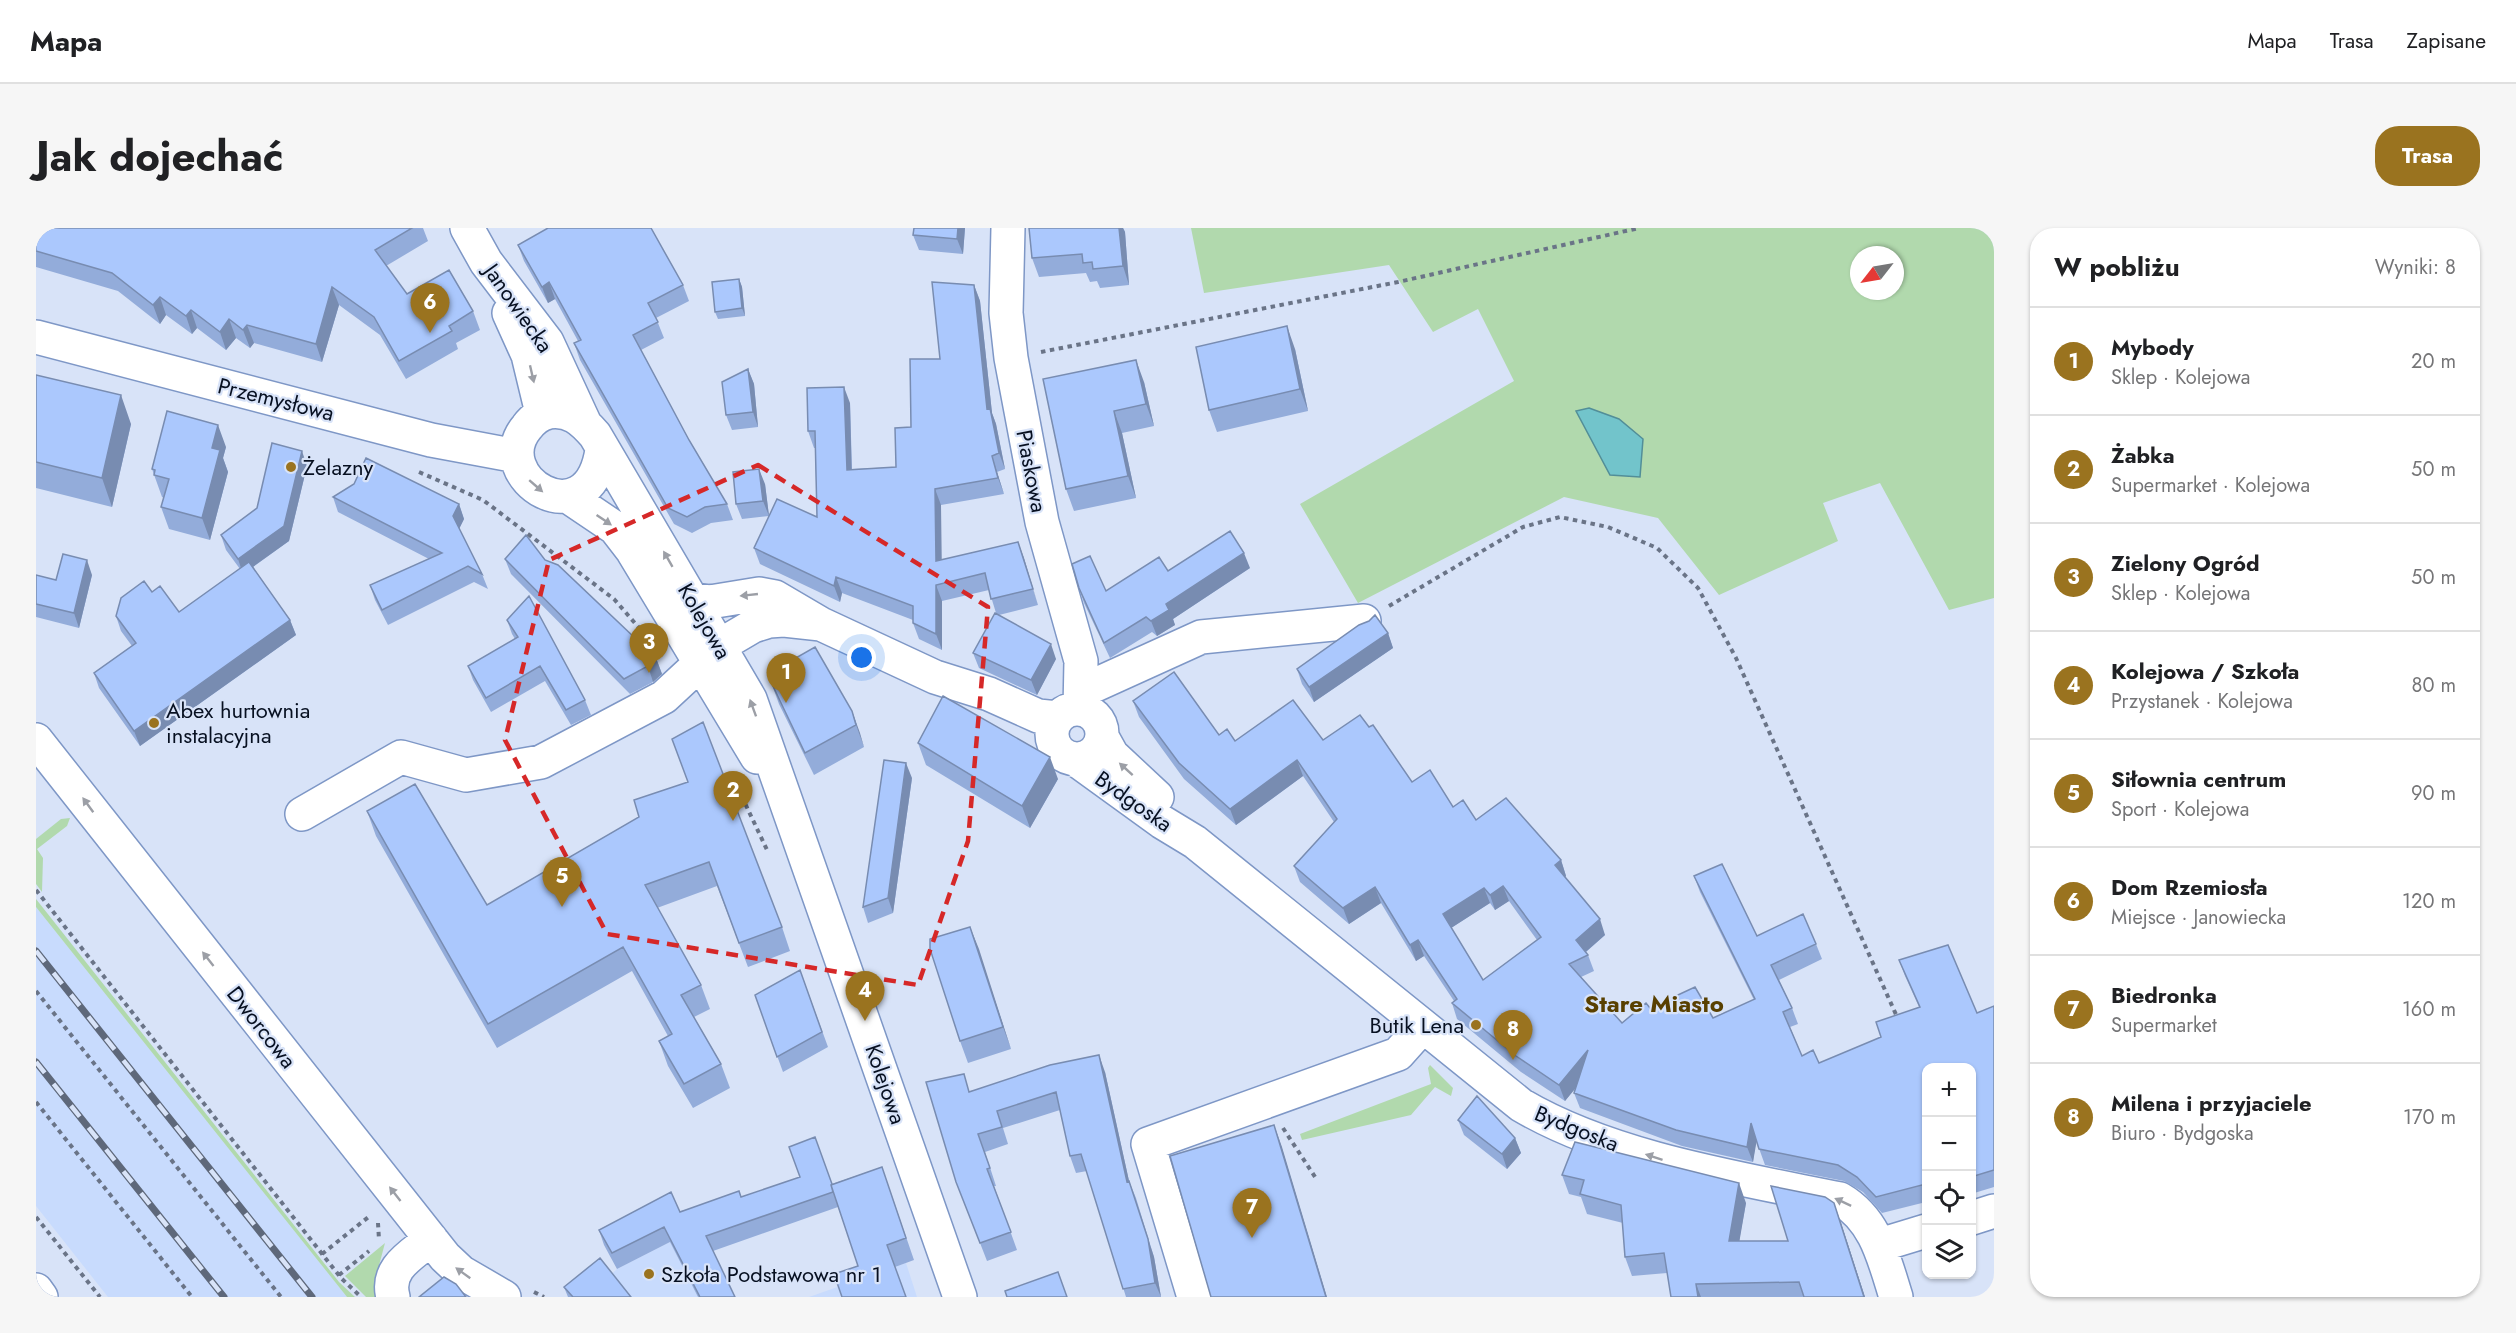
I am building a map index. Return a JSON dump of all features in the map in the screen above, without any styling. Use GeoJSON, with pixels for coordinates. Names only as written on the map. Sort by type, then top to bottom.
{"type":"FeatureCollection","features":[{"type":"Feature","properties":{"kind":"street","name":"Janowiecka"},"geometry":{"type":"LineString","coordinates":[[467,228],[486,262],[547,342],[584,422]]}},
{"type":"Feature","properties":{"kind":"street","name":"Piaskowa"},"geometry":{"type":"LineString","coordinates":[[1008,228],[1006,313],[1011,358],[1042,522],[1055,574],[1078,646],[1074,706]]}},
{"type":"Feature","properties":{"kind":"street"},"geometry":{"type":"LineString","coordinates":[[486,262],[528,356],[542,413]]}},
{"type":"Feature","properties":{"kind":"street","name":"Przemysłowa"},"geometry":{"type":"LineString","coordinates":[[36,338],[431,440],[517,456]]}},
{"type":"Feature","properties":{"kind":"street"},"geometry":{"type":"LineString","coordinates":[[557,411],[572,414],[584,422],[595,435],[602,450],[599,468],[592,481],[582,491],[569,496],[553,496],[540,492],[520,469],[517,456],[524,430],[542,413],[557,411]]}},
{"type":"Feature","properties":{"kind":"street","name":"Kolejowa"},"geometry":{"type":"LineString","coordinates":[[602,450],[693,600],[709,654]]}},
{"type":"Feature","properties":{"kind":"street","name":"Kolejowa"},"geometry":{"type":"LineString","coordinates":[[569,496],[615,528],[709,654],[750,699],[960,1297]]}},
{"type":"Feature","properties":{"kind":"street","name":"Bydgoska"},"geometry":{"type":"LineString","coordinates":[[693,600],[710,602],[736,597],[767,596],[788,603],[821,624],[935,677],[990,694],[1038,716],[1074,706]]}},
{"type":"Feature","properties":{"kind":"street","name":"Bydgoska"},"geometry":{"type":"LineString","coordinates":[[302,814],[400,757],[466,775],[541,762],[664,697],[709,654],[753,626],[769,621],[821,624]]}},
{"type":"Feature","properties":{"kind":"street"},"geometry":{"type":"LineString","coordinates":[[1074,706],[1089,712],[1096,719],[1102,737],[1093,754],[1066,755],[1052,732],[1074,706],[1201,637],[1364,621]]}},
{"type":"Feature","properties":{"kind":"street","name":"Bydgoska"},"geometry":{"type":"LineString","coordinates":[[935,677],[978,710],[1066,755],[1162,822],[1195,842],[1521,1105],[1556,1124],[1667,1161],[1840,1199],[1855,1208],[1868,1222],[1880,1245],[1896,1297]]}},
{"type":"Feature","properties":{"kind":"street","name":"Bydgoska"},"geometry":{"type":"LineString","coordinates":[[1102,737],[1112,755],[1172,811],[1195,842]]}},
{"type":"Feature","properties":{"kind":"street","name":"Dworcowa"},"geometry":{"type":"LineString","coordinates":[[36,740],[431,1239],[461,1272],[504,1297]]}},
{"type":"Feature","properties":{"kind":"street"},"geometry":{"type":"LineString","coordinates":[[1194,1297],[1148,1144],[1266,1104],[1398,1054],[1423,1026]]}},
{"type":"Feature","properties":{"kind":"street"},"geometry":{"type":"LineString","coordinates":[[1976,1216],[1994,1211]]}},
{"type":"Feature","properties":{"kind":"street"},"geometry":{"type":"LineString","coordinates":[[1880,1245],[1922,1232]]}},
{"type":"Feature","properties":{"kind":"street"},"geometry":{"type":"LineString","coordinates":[[393,1297],[391,1283],[393,1274],[399,1265],[431,1239]]}},
{"type":"Feature","properties":{"kind":"street"},"geometry":{"type":"LineString","coordinates":[[36,1290],[41,1297]]}},
{"type":"Feature","properties":{"kind":"path"},"geometry":{"type":"LineString","coordinates":[[1011,358],[1398,282],[1639,228]]}},
{"type":"Feature","properties":{"kind":"path"},"geometry":{"type":"LineString","coordinates":[[1364,621],[1523,527],[1560,517],[1608,527],[1657,549],[1698,588],[1736,658],[1902,1029]]}},
{"type":"Feature","properties":{"kind":"path"},"geometry":{"type":"LineString","coordinates":[[36,890],[322,1254],[361,1297]]}},
{"type":"Feature","properties":{"kind":"path"},"geometry":{"type":"LineString","coordinates":[[36,991],[281,1297]]}},
{"type":"Feature","properties":{"kind":"path"},"geometry":{"type":"LineString","coordinates":[[36,1102],[192,1297]]}},
{"type":"Feature","properties":{"kind":"path"},"geometry":{"type":"LineString","coordinates":[[1266,1104],[1317,1180]]}},
{"type":"Feature","properties":{"kind":"path"},"geometry":{"type":"LineString","coordinates":[[322,1254],[373,1213]]}},
{"type":"Feature","properties":{"kind":"path"},"geometry":{"type":"LineString","coordinates":[[36,1217],[100,1297]]}},
{"type":"Feature","properties":{"kind":"path"},"geometry":{"type":"LineString","coordinates":[[378,1219],[380,1243]]}},
{"type":"Feature","properties":{"kind":"path"},"geometry":{"type":"LineString","coordinates":[[339,1275],[371,1249]]}},
{"type":"Feature","properties":{"kind":"highlighted area"},"geometry":{"type":"Polygon","coordinates":[[[758,465],[988,607],[968,841],[918,985],[607,934],[505,740],[549,560],[758,465]]]}},
{"type":"Feature","properties":{"kind":"shaded area"},"geometry":{"type":"Polygon","coordinates":[[[1191,228],[1994,228],[1994,598],[1949,610],[1880,483],[1823,503],[1838,541],[1719,595],[1658,518],[1564,497],[1358,603],[1300,504],[1514,381],[1478,309],[1433,332],[1389,265],[1204,293],[1191,228]]]}},
{"type":"Feature","properties":{"kind":"shaded area"},"geometry":{"type":"Polygon","coordinates":[[[1589,408],[1619,419],[1643,439],[1640,477],[1610,475],[1576,411],[1589,408]]]}},
{"type":"Feature","properties":{"kind":"shaded area"},"geometry":{"type":"Polygon","coordinates":[[[70,818],[67,826],[37,849],[43,858],[42,892],[36,884],[36,839],[61,819],[70,818]]]}},
{"type":"Feature","properties":{"kind":"shaded area"},"geometry":{"type":"Polygon","coordinates":[[[36,899],[339,1282],[355,1297],[347,1297],[36,907],[36,899]]]}},
{"type":"Feature","properties":{"kind":"shaded area"},"geometry":{"type":"Polygon","coordinates":[[[36,907],[347,1297],[108,1297],[36,1206],[36,907]]]}},
{"type":"Feature","properties":{"kind":"shaded area"},"geometry":{"type":"Polygon","coordinates":[[[1430,1065],[1453,1088],[1451,1096],[1435,1087],[1411,1115],[1302,1140],[1300,1134],[1431,1084],[1428,1068],[1430,1065]]]}},
{"type":"Feature","properties":{"kind":"shaded area","name":"Szkoła Podstawowa nr 1"},"geometry":{"type":"Polygon","coordinates":[[[670,1242],[698,1297],[587,1297],[617,1269],[670,1242]]]}},
{"type":"Feature","properties":{"kind":"shaded area"},"geometry":{"type":"Polygon","coordinates":[[[385,1243],[377,1273],[378,1297],[366,1297],[345,1276],[385,1243]]]}},
{"type":"Feature","properties":{"kind":"shaded area","name":"Szkoła Podstawowa nr 1"},"geometry":{"type":"Polygon","coordinates":[[[906,1263],[917,1297],[809,1297],[906,1263]]]}},
{"type":"Feature","properties":{"kind":"building"},"geometry":{"type":"Polygon","coordinates":[[[36,228],[412,228],[375,250],[407,294],[449,270],[473,311],[449,326],[452,331],[399,361],[374,317],[332,287],[316,344],[247,325],[243,330],[229,319],[220,332],[191,310],[186,316],[160,297],[153,305],[112,273],[36,251],[36,228]]]}},
{"type":"Feature","properties":{"kind":"building"},"geometry":{"type":"Polygon","coordinates":[[[548,228],[651,228],[683,285],[648,303],[658,322],[633,335],[689,440],[727,504],[705,507],[687,517],[668,508],[574,343],[581,340],[549,282],[542,287],[518,245],[548,228]]]}},
{"type":"Feature","properties":{"kind":"building"},"geometry":{"type":"Polygon","coordinates":[[[914,228],[958,228],[957,239],[913,235],[914,228]]]}},
{"type":"Feature","properties":{"kind":"building"},"geometry":{"type":"Polygon","coordinates":[[[1029,228],[1119,228],[1123,266],[1093,269],[1092,262],[1083,263],[1082,254],[1032,258],[1029,228]]]}},
{"type":"Feature","properties":{"kind":"building"},"geometry":{"type":"Polygon","coordinates":[[[739,279],[742,308],[715,312],[712,282],[739,279]]]}},
{"type":"Feature","properties":{"kind":"building"},"geometry":{"type":"Polygon","coordinates":[[[932,282],[974,285],[987,409],[990,408],[999,453],[992,456],[998,478],[935,489],[936,561],[1018,542],[1033,589],[991,599],[985,573],[936,585],[936,634],[913,623],[913,606],[836,577],[834,586],[754,548],[777,499],[817,517],[815,431],[808,431],[807,388],[844,387],[847,470],[896,467],[895,428],[911,427],[910,359],[940,359],[932,282]]]}},
{"type":"Feature","properties":{"kind":"building"},"geometry":{"type":"Polygon","coordinates":[[[1287,326],[1300,389],[1209,410],[1196,347],[1287,326]]]}},
{"type":"Feature","properties":{"kind":"building"},"geometry":{"type":"Polygon","coordinates":[[[1136,360],[1146,404],[1114,411],[1128,476],[1066,489],[1043,379],[1136,360]]]}},
{"type":"Feature","properties":{"kind":"building"},"geometry":{"type":"Polygon","coordinates":[[[748,369],[753,412],[726,415],[722,382],[748,369]]]}},
{"type":"Feature","properties":{"kind":"building"},"geometry":{"type":"Polygon","coordinates":[[[36,375],[121,395],[102,478],[36,462],[36,375]]]}},
{"type":"Feature","properties":{"kind":"building"},"geometry":{"type":"Polygon","coordinates":[[[167,411],[218,425],[212,448],[220,450],[202,518],[161,507],[169,479],[154,475],[155,470],[152,469],[167,411]]]}},
{"type":"Feature","properties":{"kind":"building"},"geometry":{"type":"Polygon","coordinates":[[[272,443],[302,451],[284,526],[238,559],[221,535],[257,508],[272,443]]]}},
{"type":"Feature","properties":{"kind":"building"},"geometry":{"type":"Polygon","coordinates":[[[366,458],[459,504],[453,516],[482,574],[468,566],[382,610],[370,585],[442,553],[333,497],[354,484],[366,458]]]}},
{"type":"Feature","properties":{"kind":"building"},"geometry":{"type":"Polygon","coordinates":[[[759,469],[763,501],[736,504],[733,472],[759,469]]]}},
{"type":"Feature","properties":{"kind":"building"},"geometry":{"type":"Polygon","coordinates":[[[1230,531],[1244,553],[1166,604],[1169,610],[1151,621],[1146,617],[1104,643],[1079,588],[1072,564],[1090,556],[1106,591],[1159,557],[1168,571],[1230,531]]]}},
{"type":"Feature","properties":{"kind":"building"},"geometry":{"type":"Polygon","coordinates":[[[526,535],[545,560],[558,565],[656,658],[648,666],[624,679],[505,559],[526,535]]]}},
{"type":"Feature","properties":{"kind":"building"},"geometry":{"type":"Polygon","coordinates":[[[63,554],[87,560],[74,613],[36,604],[36,575],[56,580],[63,554]]]}},
{"type":"Feature","properties":{"kind":"building"},"geometry":{"type":"Polygon","coordinates":[[[249,562],[290,620],[134,731],[94,673],[136,643],[116,616],[121,598],[144,581],[152,592],[160,586],[179,612],[249,562]]]}},
{"type":"Feature","properties":{"kind":"building"},"geometry":{"type":"Polygon","coordinates":[[[529,596],[585,700],[566,710],[540,666],[486,698],[468,666],[518,637],[507,620],[529,596]]]}},
{"type":"Feature","properties":{"kind":"building"},"geometry":{"type":"Polygon","coordinates":[[[995,613],[1051,644],[1031,680],[973,653],[995,613]]]}},
{"type":"Feature","properties":{"kind":"building"},"geometry":{"type":"Polygon","coordinates":[[[1375,615],[1388,633],[1309,687],[1297,669],[1375,615]]]}},
{"type":"Feature","properties":{"kind":"building"},"geometry":{"type":"Polygon","coordinates":[[[815,647],[852,711],[856,725],[805,753],[771,682],[773,671],[815,647]]]}},
{"type":"Feature","properties":{"kind":"building"},"geometry":{"type":"Polygon","coordinates":[[[1174,672],[1219,735],[1227,729],[1235,741],[1293,700],[1323,740],[1360,715],[1369,727],[1373,725],[1412,782],[1430,770],[1453,807],[1463,800],[1476,820],[1506,798],[1561,860],[1555,865],[1600,919],[1576,940],[1588,955],[1569,964],[1622,1023],[1646,1003],[1650,1008],[1695,987],[1713,1018],[1755,999],[1694,876],[1722,864],[1757,936],[1803,914],[1816,944],[1771,965],[1792,1008],[1783,1012],[1802,1056],[1813,1050],[1819,1063],[1881,1037],[1876,1022],[1920,1007],[1899,960],[1948,945],[1977,1013],[1994,1006],[1994,1170],[1976,1175],[1976,1063],[1922,1063],[1922,1185],[1876,1197],[1857,1177],[1838,1165],[1759,1149],[1751,1123],[1747,1147],[1676,1130],[1574,1093],[1588,1050],[1559,1085],[1516,1056],[1452,1003],[1457,999],[1418,940],[1410,945],[1375,887],[1343,908],[1294,866],[1337,819],[1297,760],[1230,809],[1179,763],[1133,701],[1174,672]],[[1503,886],[1490,895],[1484,888],[1443,914],[1483,980],[1541,937],[1503,886]]]}},
{"type":"Feature","properties":{"kind":"building"},"geometry":{"type":"Polygon","coordinates":[[[943,696],[1050,757],[1022,806],[918,743],[943,696]]]}},
{"type":"Feature","properties":{"kind":"building"},"geometry":{"type":"Polygon","coordinates":[[[703,722],[782,927],[739,943],[709,862],[645,885],[701,985],[681,995],[721,1064],[684,1084],[659,1041],[672,1034],[623,947],[488,1024],[367,811],[415,784],[487,905],[639,817],[634,800],[688,782],[672,739],[703,722]]]}},
{"type":"Feature","properties":{"kind":"building"},"geometry":{"type":"Polygon","coordinates":[[[884,760],[906,763],[888,898],[863,907],[884,760]]]}},
{"type":"Feature","properties":{"kind":"building"},"geometry":{"type":"Polygon","coordinates":[[[970,927],[1003,1027],[960,1041],[930,949],[930,939],[970,927]]]}},
{"type":"Feature","properties":{"kind":"building"},"geometry":{"type":"Polygon","coordinates":[[[800,970],[822,1032],[777,1057],[755,995],[800,970]]]}},
{"type":"Feature","properties":{"kind":"building"},"geometry":{"type":"Polygon","coordinates":[[[1099,1055],[1127,1182],[1129,1181],[1148,1239],[1155,1283],[1123,1289],[1081,1154],[1070,1156],[1056,1092],[997,1111],[1002,1127],[978,1134],[990,1168],[987,1169],[1011,1232],[980,1243],[956,1182],[926,1082],[964,1074],[969,1092],[1050,1065],[1099,1055]]]}},
{"type":"Feature","properties":{"kind":"building"},"geometry":{"type":"Polygon","coordinates":[[[1477,1096],[1515,1138],[1502,1154],[1458,1120],[1477,1096]]]}},
{"type":"Feature","properties":{"kind":"building"},"geometry":{"type":"Polygon","coordinates":[[[1274,1125],[1326,1297],[1211,1297],[1170,1156],[1274,1125]]]}},
{"type":"Feature","properties":{"kind":"building"},"geometry":{"type":"Polygon","coordinates":[[[815,1137],[833,1192],[706,1236],[735,1297],[700,1297],[664,1227],[612,1253],[599,1230],[671,1192],[680,1212],[739,1191],[741,1197],[800,1177],[789,1147],[815,1137]]]}},
{"type":"Feature","properties":{"kind":"building"},"geometry":{"type":"Polygon","coordinates":[[[1575,1142],[1739,1183],[1729,1241],[1788,1241],[1771,1186],[1825,1197],[1834,1203],[1864,1297],[1804,1297],[1799,1282],[1696,1284],[1698,1297],[1671,1297],[1664,1253],[1625,1257],[1621,1205],[1580,1194],[1584,1180],[1562,1175],[1575,1142]]]}},
{"type":"Feature","properties":{"kind":"building"},"geometry":{"type":"Polygon","coordinates":[[[882,1167],[906,1238],[887,1245],[906,1297],[842,1297],[834,1274],[858,1266],[831,1185],[882,1167]]]}},
{"type":"Feature","properties":{"kind":"building"},"geometry":{"type":"Polygon","coordinates":[[[600,1258],[631,1297],[573,1297],[564,1287],[600,1258]]]}},
{"type":"Feature","properties":{"kind":"building"},"geometry":{"type":"Polygon","coordinates":[[[1058,1272],[1067,1297],[1007,1297],[1005,1291],[1058,1272]]]}},
{"type":"Feature","properties":{"kind":"building"},"geometry":{"type":"Polygon","coordinates":[[[444,1277],[456,1284],[466,1297],[419,1297],[444,1277]]]}},
{"type":"Feature","properties":{"kind":"railway"},"geometry":{"type":"LineString","coordinates":[[36,951],[312,1297]]}},
{"type":"Feature","properties":{"kind":"railway"},"geometry":{"type":"LineString","coordinates":[[36,1062],[224,1297]]}},
{"type":"Feature","properties":{"kind":"place","name":"Dom Rzemiosła"},"geometry":{"type":"Point","coordinates":[430,333]}},
{"type":"Feature","properties":{"kind":"place","name":"Żelazny"},"geometry":{"type":"Point","coordinates":[291,467]}},
{"type":"Feature","properties":{"kind":"place","name":"Zielony Ogród"},"geometry":{"type":"Point","coordinates":[649,673]}},
{"type":"Feature","properties":{"kind":"place","name":"Mybody"},"geometry":{"type":"Point","coordinates":[786,703]}},
{"type":"Feature","properties":{"kind":"place","name":"Abex hurtownia instalacyjna"},"geometry":{"type":"Point","coordinates":[154,723]}},
{"type":"Feature","properties":{"kind":"place","name":"Żabka"},"geometry":{"type":"Point","coordinates":[733,821]}},
{"type":"Feature","properties":{"kind":"place","name":"Siłownia centrum"},"geometry":{"type":"Point","coordinates":[562,907]}},
{"type":"Feature","properties":{"kind":"place","name":"Kolejowa / Szkoła"},"geometry":{"type":"Point","coordinates":[865,1021]}},
{"type":"Feature","properties":{"kind":"place","name":"Butik Lena"},"geometry":{"type":"Point","coordinates":[1476,1025]}},
{"type":"Feature","properties":{"kind":"place","name":"Milena i przyjaciele"},"geometry":{"type":"Point","coordinates":[1513,1060]}},
{"type":"Feature","properties":{"kind":"place","name":"Biedronka"},"geometry":{"type":"Point","coordinates":[1252,1238]}},
{"type":"Feature","properties":{"kind":"place","name":"Szkoła Podstawowa nr 1"},"geometry":{"type":"Point","coordinates":[649,1274]}},
{"type":"Feature","properties":{"kind":"district","name":"Stare Miasto"},"geometry":{"type":"Point","coordinates":[1654,1004]}}]}
